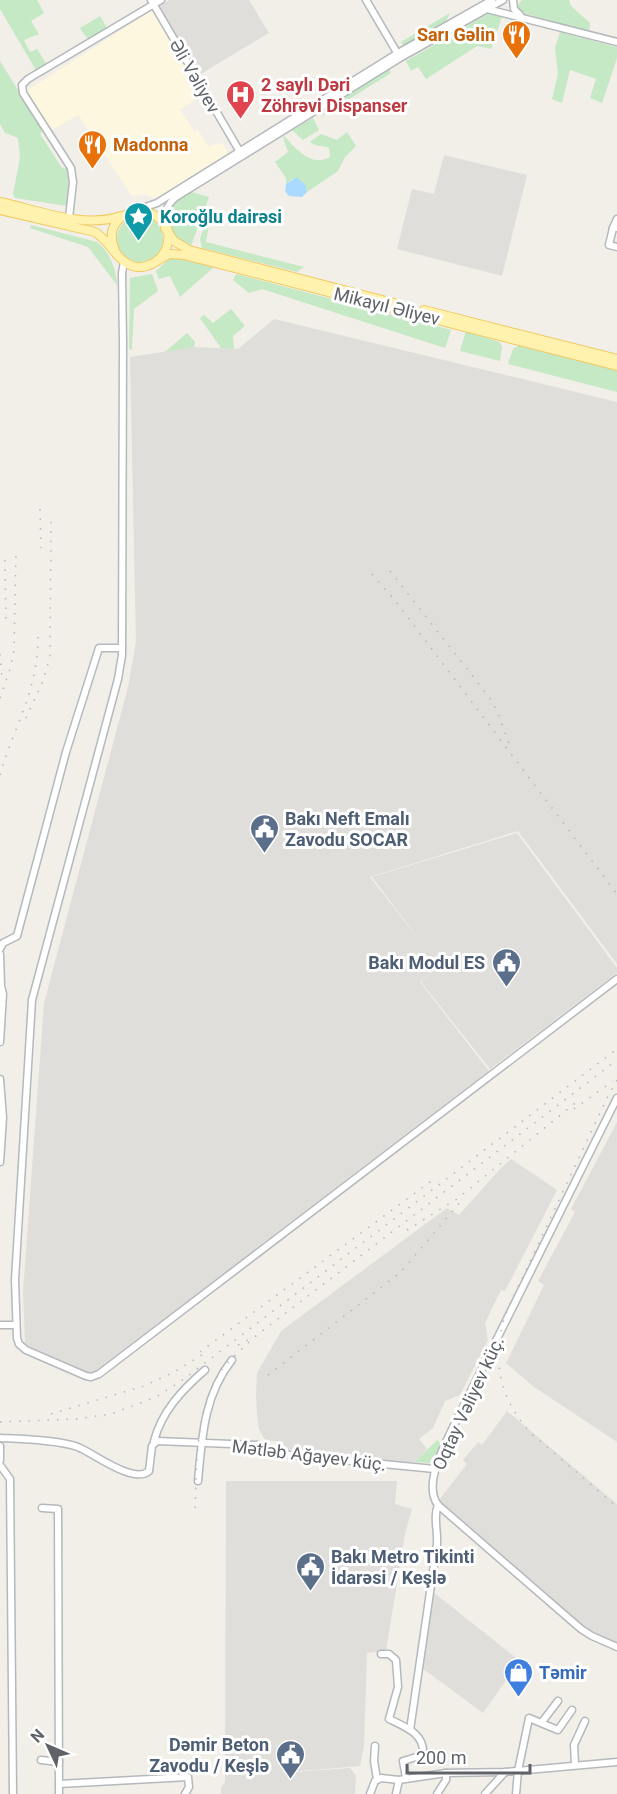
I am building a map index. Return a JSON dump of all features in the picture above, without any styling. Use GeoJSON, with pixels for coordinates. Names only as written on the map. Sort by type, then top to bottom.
{"type":"FeatureCollection","features":[{"type":"Feature","properties":{"kind":"main road"},"geometry":{"type":"LineString","coordinates":[[0,202],[21,210],[95,232],[124,262],[137,267],[157,261],[168,242],[165,228],[151,213],[137,211],[101,222],[21,210],[0,210]]}},
{"type":"Feature","properties":{"kind":"main road"},"geometry":{"type":"LineString","coordinates":[[117,255],[113,248],[113,231],[117,223],[131,213]]}},
{"type":"Feature","properties":{"kind":"main road","name":"Mikayıl Əliyev"},"geometry":{"type":"LineString","coordinates":[[165,228],[174,241],[189,250],[617,359]]}},
{"type":"Feature","properties":{"kind":"main road","name":"Mikayıl Əliyev"},"geometry":{"type":"LineString","coordinates":[[157,261],[169,254],[184,255],[617,366]]}},
{"type":"Feature","properties":{"kind":"street"},"geometry":{"type":"LineString","coordinates":[[69,218],[73,182],[71,168],[22,89],[28,79],[152,2],[161,0]]}},
{"type":"Feature","properties":{"kind":"street"},"geometry":{"type":"LineString","coordinates":[[366,0],[399,56]]}},
{"type":"Feature","properties":{"kind":"street"},"geometry":{"type":"LineString","coordinates":[[131,213],[157,203],[399,56],[489,5],[503,0]]}},
{"type":"Feature","properties":{"kind":"street"},"geometry":{"type":"LineString","coordinates":[[513,0],[514,9],[523,17]]}},
{"type":"Feature","properties":{"kind":"street"},"geometry":{"type":"LineString","coordinates":[[514,9],[518,0]]}},
{"type":"Feature","properties":{"kind":"street","name":"Əli Vəliyev"},"geometry":{"type":"LineString","coordinates":[[152,2],[240,152]]}},
{"type":"Feature","properties":{"kind":"street"},"geometry":{"type":"LineString","coordinates":[[489,5],[523,17],[617,42]]}},
{"type":"Feature","properties":{"kind":"street"},"geometry":{"type":"LineString","coordinates":[[165,228],[166,211],[176,197],[399,56]]}},
{"type":"Feature","properties":{"kind":"street"},"geometry":{"type":"LineString","coordinates":[[617,219],[609,244],[617,247]]}},
{"type":"Feature","properties":{"kind":"street"},"geometry":{"type":"LineString","coordinates":[[124,262],[122,273],[122,648],[118,679],[32,1000],[15,1280],[16,1325],[19,1344],[26,1350],[86,1376],[99,1374],[617,979]]}},
{"type":"Feature","properties":{"kind":"street"},"geometry":{"type":"LineString","coordinates":[[0,1042],[3,994],[0,951],[3,943],[15,938],[19,932],[66,752],[99,648],[122,648]]}},
{"type":"Feature","properties":{"kind":"street"},"geometry":{"type":"LineString","coordinates":[[0,1078],[3,1118],[0,1162]]}},
{"type":"Feature","properties":{"kind":"street","name":"Oqtay Vəliyev küç."},"geometry":{"type":"LineString","coordinates":[[410,1730],[437,1544],[435,1519],[438,1505],[433,1494],[435,1469],[464,1404],[617,1098]]}},
{"type":"Feature","properties":{"kind":"street"},"geometry":{"type":"LineString","coordinates":[[0,1325],[16,1325]]}},
{"type":"Feature","properties":{"kind":"street"},"geometry":{"type":"LineString","coordinates":[[198,1481],[204,1420],[211,1396],[232,1360]]}},
{"type":"Feature","properties":{"kind":"street"},"geometry":{"type":"LineString","coordinates":[[0,1438],[75,1446],[126,1472],[141,1474],[149,1471],[152,1446],[166,1412],[187,1385],[205,1370]]}},
{"type":"Feature","properties":{"kind":"street","name":"Mətləb Ağayev küç."},"geometry":{"type":"LineString","coordinates":[[154,1441],[259,1445],[289,1455],[435,1469]]}},
{"type":"Feature","properties":{"kind":"street"},"geometry":{"type":"LineString","coordinates":[[0,1446],[0,1460]]}},
{"type":"Feature","properties":{"kind":"street"},"geometry":{"type":"LineString","coordinates":[[0,1465],[10,1479],[13,1794]]}},
{"type":"Feature","properties":{"kind":"street"},"geometry":{"type":"LineString","coordinates":[[438,1505],[581,1629],[617,1647]]}},
{"type":"Feature","properties":{"kind":"street"},"geometry":{"type":"LineString","coordinates":[[42,1508],[58,1509],[59,1794]]}},
{"type":"Feature","properties":{"kind":"street"},"geometry":{"type":"LineString","coordinates":[[381,1654],[389,1654],[396,1660],[397,1693],[388,1717],[410,1730],[422,1742],[424,1754],[421,1757],[403,1761],[402,1779],[396,1794]]}},
{"type":"Feature","properties":{"kind":"street"},"geometry":{"type":"LineString","coordinates":[[542,1722],[558,1701]]}},
{"type":"Feature","properties":{"kind":"street"},"geometry":{"type":"LineString","coordinates":[[516,1794],[518,1771],[529,1718],[558,1730],[572,1710]]}},
{"type":"Feature","properties":{"kind":"street"},"geometry":{"type":"LineString","coordinates":[[574,1764],[574,1745],[585,1722]]}},
{"type":"Feature","properties":{"kind":"street"},"geometry":{"type":"LineString","coordinates":[[370,1794],[377,1779],[374,1761],[375,1746]]}},
{"type":"Feature","properties":{"kind":"street"},"geometry":{"type":"LineString","coordinates":[[41,1760],[59,1762]]}},
{"type":"Feature","properties":{"kind":"street"},"geometry":{"type":"LineString","coordinates":[[377,1779],[402,1779],[446,1773],[505,1772],[617,1761]]}},
{"type":"Feature","properties":{"kind":"street"},"geometry":{"type":"LineString","coordinates":[[485,1794],[505,1772]]}},
{"type":"Feature","properties":{"kind":"street"},"geometry":{"type":"LineString","coordinates":[[437,1794],[446,1780],[446,1773]]}},
{"type":"Feature","properties":{"kind":"street"},"geometry":{"type":"LineString","coordinates":[[59,1784],[188,1777],[189,1786],[185,1794]]}},
{"type":"Feature","properties":{"kind":"shaded area"},"geometry":{"type":"Polygon","coordinates":[[[169,0],[249,0],[269,33],[199,75],[158,7],[169,0]]]}},
{"type":"Feature","properties":{"kind":"shaded area"},"geometry":{"type":"Polygon","coordinates":[[[151,11],[203,95],[180,109],[194,131],[198,130],[208,146],[222,143],[228,152],[156,198],[143,194],[132,196],[79,116],[52,130],[26,91],[151,11]]]}},
{"type":"Feature","properties":{"kind":"shaded area"},"geometry":{"type":"Polygon","coordinates":[[[444,155],[527,175],[502,276],[397,249],[412,189],[434,194],[444,155]]]}},
{"type":"Feature","properties":{"kind":"shaded area","name":"Bakı Neft Emalı Zavodu SOCAR"},"geometry":{"type":"Polygon","coordinates":[[[274,319],[617,402],[617,964],[518,831],[370,877],[424,946],[372,877],[517,833],[617,968],[617,973],[490,1069],[421,982],[439,966],[420,982],[489,1071],[92,1374],[25,1344],[23,1292],[44,1003],[128,687],[136,642],[130,357],[194,347],[238,349],[274,319]]]}},
{"type":"Feature","properties":{"kind":"shaded area"},"geometry":{"type":"Polygon","coordinates":[[[617,1122],[617,1442],[534,1387],[506,1363],[544,1285],[538,1281],[575,1212],[571,1209],[617,1122]]]}},
{"type":"Feature","properties":{"kind":"shaded area"},"geometry":{"type":"Polygon","coordinates":[[[511,1159],[557,1190],[505,1291],[501,1290],[485,1323],[488,1340],[460,1395],[445,1401],[433,1428],[419,1439],[427,1449],[415,1462],[405,1462],[284,1450],[282,1442],[265,1440],[259,1429],[257,1415],[257,1373],[281,1331],[447,1208],[459,1215],[511,1159]]]}},
{"type":"Feature","properties":{"kind":"shaded area"},"geometry":{"type":"Polygon","coordinates":[[[507,1411],[617,1504],[617,1642],[586,1629],[439,1500],[467,1464],[463,1460],[478,1442],[482,1445],[507,1411]]]}},
{"type":"Feature","properties":{"kind":"shaded area","name":"Bakı Metro Tikinti İdarəsi / Keşlə"},"geometry":{"type":"Polygon","coordinates":[[[226,1481],[397,1481],[395,1504],[412,1509],[405,1534],[386,1651],[367,1653],[364,1746],[360,1766],[266,1774],[350,1768],[356,1776],[355,1794],[221,1794],[221,1788],[225,1782],[226,1481]]]}},
{"type":"Feature","properties":{"kind":"shaded area"},"geometry":{"type":"Polygon","coordinates":[[[433,1592],[520,1661],[483,1713],[422,1668],[433,1592]]]}},
{"type":"Feature","properties":{"kind":"green space"},"geometry":{"type":"Polygon","coordinates":[[[0,0],[37,0],[44,13],[31,21],[39,34],[24,40],[30,52],[37,49],[47,65],[37,72],[0,9],[0,0]]]}},
{"type":"Feature","properties":{"kind":"green space"},"geometry":{"type":"Polygon","coordinates":[[[522,0],[569,0],[571,6],[590,23],[589,32],[523,13],[517,6],[522,0]]]}},
{"type":"Feature","properties":{"kind":"green space"},"geometry":{"type":"Polygon","coordinates":[[[450,13],[445,23],[404,47],[401,42],[450,13]]]}},
{"type":"Feature","properties":{"kind":"green space"},"geometry":{"type":"Polygon","coordinates":[[[490,13],[502,17],[491,49],[477,46],[426,79],[418,67],[411,71],[406,61],[490,13]]]}},
{"type":"Feature","properties":{"kind":"green space"},"geometry":{"type":"Polygon","coordinates":[[[100,16],[107,28],[88,40],[80,28],[100,16]]]}},
{"type":"Feature","properties":{"kind":"green space"},"geometry":{"type":"Polygon","coordinates":[[[560,32],[617,47],[617,58],[602,103],[590,98],[596,79],[570,70],[562,103],[552,99],[558,74],[555,48],[560,32]]]}},
{"type":"Feature","properties":{"kind":"green space"},"geometry":{"type":"Polygon","coordinates":[[[0,61],[43,131],[40,134],[62,168],[69,169],[67,206],[15,198],[13,194],[20,158],[18,138],[5,133],[0,124],[0,61]]]}},
{"type":"Feature","properties":{"kind":"green space"},"geometry":{"type":"Polygon","coordinates":[[[389,69],[391,73],[322,116],[320,111],[389,69]]]}},
{"type":"Feature","properties":{"kind":"green space"},"geometry":{"type":"Polygon","coordinates":[[[313,118],[319,130],[303,140],[292,130],[313,118]]]}},
{"type":"Feature","properties":{"kind":"green space"},"geometry":{"type":"Polygon","coordinates":[[[347,132],[356,146],[345,157],[338,171],[307,192],[306,186],[292,179],[286,184],[286,178],[275,162],[288,152],[282,134],[309,158],[323,160],[330,157],[329,148],[310,142],[321,134],[337,140],[347,132]]]}},
{"type":"Feature","properties":{"kind":"green space"},"geometry":{"type":"Polygon","coordinates":[[[188,191],[209,197],[191,246],[173,238],[173,231],[167,216],[172,202],[188,191]]]}},
{"type":"Feature","properties":{"kind":"green space","name":"Koroğlu dairəsi"},"geometry":{"type":"Polygon","coordinates":[[[145,216],[157,222],[162,230],[162,248],[157,256],[149,261],[135,262],[127,259],[120,252],[117,234],[120,226],[127,219],[145,216]]]}},
{"type":"Feature","properties":{"kind":"green space"},"geometry":{"type":"Polygon","coordinates":[[[205,224],[209,225],[206,242],[304,267],[297,272],[202,248],[200,239],[205,224]]]}},
{"type":"Feature","properties":{"kind":"green space"},"geometry":{"type":"Polygon","coordinates":[[[31,225],[97,242],[112,261],[117,285],[88,247],[30,228],[31,225]]]}},
{"type":"Feature","properties":{"kind":"green space"},"geometry":{"type":"Polygon","coordinates":[[[171,257],[214,267],[180,297],[170,276],[159,279],[156,271],[171,257]]]}},
{"type":"Feature","properties":{"kind":"green space"},"geometry":{"type":"Polygon","coordinates":[[[152,274],[158,291],[134,309],[132,350],[129,349],[130,278],[152,274]]]}},
{"type":"Feature","properties":{"kind":"green space"},"geometry":{"type":"Polygon","coordinates":[[[236,274],[451,330],[445,348],[262,289],[249,293],[233,280],[236,274]]]}},
{"type":"Feature","properties":{"kind":"green space"},"geometry":{"type":"Polygon","coordinates":[[[231,309],[245,326],[233,336],[234,349],[221,348],[200,318],[204,315],[213,323],[231,309]]]}},
{"type":"Feature","properties":{"kind":"green space"},"geometry":{"type":"Polygon","coordinates":[[[466,331],[499,342],[502,346],[500,361],[460,351],[466,331]]]}},
{"type":"Feature","properties":{"kind":"green space"},"geometry":{"type":"Polygon","coordinates":[[[187,333],[195,342],[194,347],[165,352],[187,333]]]}},
{"type":"Feature","properties":{"kind":"green space"},"geometry":{"type":"Polygon","coordinates":[[[520,345],[617,370],[617,392],[508,364],[513,349],[520,345]]]}},
{"type":"Feature","properties":{"kind":"green space"},"geometry":{"type":"Polygon","coordinates":[[[437,1440],[442,1445],[431,1463],[415,1462],[437,1440]]]}},
{"type":"Feature","properties":{"kind":"water"},"geometry":{"type":"Polygon","coordinates":[[[297,177],[306,186],[307,192],[302,197],[289,196],[285,191],[286,184],[297,177]]]}},
{"type":"Feature","properties":{"kind":"railway"},"geometry":{"type":"LineString","coordinates":[[40,509],[41,548]]}},
{"type":"Feature","properties":{"kind":"railway"},"geometry":{"type":"LineString","coordinates":[[26,718],[43,681],[50,656],[51,521]]}},
{"type":"Feature","properties":{"kind":"railway"},"geometry":{"type":"LineString","coordinates":[[0,698],[14,650],[16,552]]}},
{"type":"Feature","properties":{"kind":"railway"},"geometry":{"type":"LineString","coordinates":[[5,560],[6,626]]}},
{"type":"Feature","properties":{"kind":"railway"},"geometry":{"type":"LineString","coordinates":[[390,571],[489,697],[497,711],[510,746]]}},
{"type":"Feature","properties":{"kind":"railway"},"geometry":{"type":"LineString","coordinates":[[372,574],[397,603],[617,894]]}},
{"type":"Feature","properties":{"kind":"railway"},"geometry":{"type":"LineString","coordinates":[[0,775],[30,691],[38,637]]}},
{"type":"Feature","properties":{"kind":"railway"},"geometry":{"type":"LineString","coordinates":[[0,654],[2,679]]}},
{"type":"Feature","properties":{"kind":"railway"},"geometry":{"type":"LineString","coordinates":[[0,1422],[76,1419],[111,1414],[156,1397],[184,1379],[617,1049]]}},
{"type":"Feature","properties":{"kind":"railway"},"geometry":{"type":"LineString","coordinates":[[238,1345],[256,1336],[617,1060]]}},
{"type":"Feature","properties":{"kind":"railway"},"geometry":{"type":"LineString","coordinates":[[617,1080],[510,1304],[503,1321],[499,1356],[504,1389],[520,1420],[532,1434],[617,1507]]}},
{"type":"Feature","properties":{"kind":"railway"},"geometry":{"type":"LineString","coordinates":[[574,1109],[613,1081]]}},
{"type":"Feature","properties":{"kind":"railway"},"geometry":{"type":"LineString","coordinates":[[407,1230],[457,1199],[579,1100]]}},
{"type":"Feature","properties":{"kind":"railway"},"geometry":{"type":"LineString","coordinates":[[200,1352],[434,1179]]}},
{"type":"Feature","properties":{"kind":"railway"},"geometry":{"type":"LineString","coordinates":[[268,1375],[401,1272],[461,1201]]}},
{"type":"Feature","properties":{"kind":"railway"},"geometry":{"type":"LineString","coordinates":[[195,1508],[197,1456],[206,1404],[220,1372],[249,1342]]}},
{"type":"Feature","properties":{"kind":"railway"},"geometry":{"type":"LineString","coordinates":[[51,1414],[144,1386],[176,1371],[208,1351]]}},
{"type":"Feature","properties":{"kind":"place","name":"Sarı Gəlin"},"geometry":{"type":"Point","coordinates":[516,60]}},
{"type":"Feature","properties":{"kind":"place","name":"2 saylı Dəri Zöhrəvi Dispanser"},"geometry":{"type":"Point","coordinates":[240,120]}},
{"type":"Feature","properties":{"kind":"place","name":"Madonna"},"geometry":{"type":"Point","coordinates":[92,170]}},
{"type":"Feature","properties":{"kind":"place","name":"Koroğlu dairəsi"},"geometry":{"type":"Point","coordinates":[139,242]}},
{"type":"Feature","properties":{"kind":"place","name":"Bakı Neft Emalı Zavodu SOCAR"},"geometry":{"type":"Point","coordinates":[264,854]}},
{"type":"Feature","properties":{"kind":"place","name":"Bakı Modul ES"},"geometry":{"type":"Point","coordinates":[506,988]}},
{"type":"Feature","properties":{"kind":"place","name":"Bakı Metro Tikinti İdarəsi / Keşlə"},"geometry":{"type":"Point","coordinates":[310,1592]}},
{"type":"Feature","properties":{"kind":"place","name":"Təmir"},"geometry":{"type":"Point","coordinates":[518,1698]}},
{"type":"Feature","properties":{"kind":"place","name":"Dəmir Beton Zavodu / Keşlə"},"geometry":{"type":"Point","coordinates":[290,1780]}}]}
